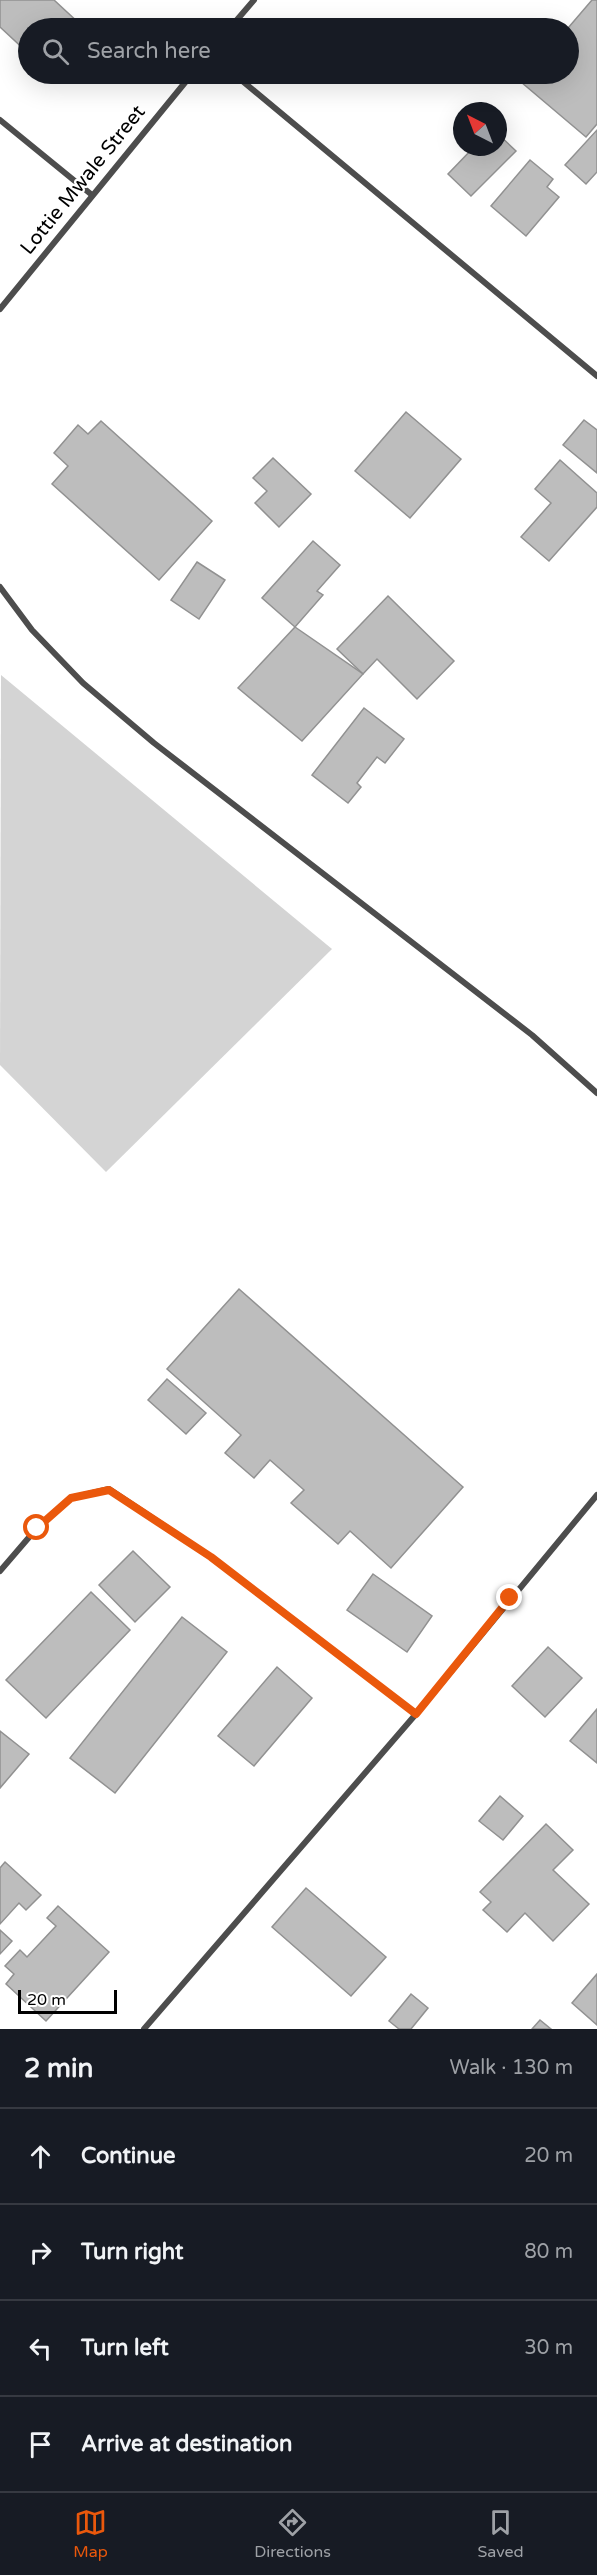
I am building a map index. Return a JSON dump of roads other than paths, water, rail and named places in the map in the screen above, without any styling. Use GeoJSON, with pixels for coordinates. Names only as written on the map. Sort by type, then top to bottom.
{"type":"FeatureCollection","features":[{"type":"Feature","properties":{"kind":"street"},"geometry":{"type":"LineString","coordinates":[[239,18],[254,0]]}},
{"type":"Feature","properties":{"kind":"street","name":"Lottie Mwale Street"},"geometry":{"type":"LineString","coordinates":[[0,309],[184,84]]}},
{"type":"Feature","properties":{"kind":"street"},"geometry":{"type":"LineString","coordinates":[[246,84],[597,376]]}},
{"type":"Feature","properties":{"kind":"street"},"geometry":{"type":"LineString","coordinates":[[0,120],[92,195]]}},
{"type":"Feature","properties":{"kind":"street"},"geometry":{"type":"LineString","coordinates":[[0,587],[32,630],[83,683],[154,743],[532,1035],[597,1093]]}},
{"type":"Feature","properties":{"kind":"street"},"geometry":{"type":"LineString","coordinates":[[0,1570],[37,1528],[71,1498],[109,1490],[211,1557],[416,1714]]}},
{"type":"Feature","properties":{"kind":"street"},"geometry":{"type":"LineString","coordinates":[[144,2029],[416,1714],[597,1495]]}}]}
